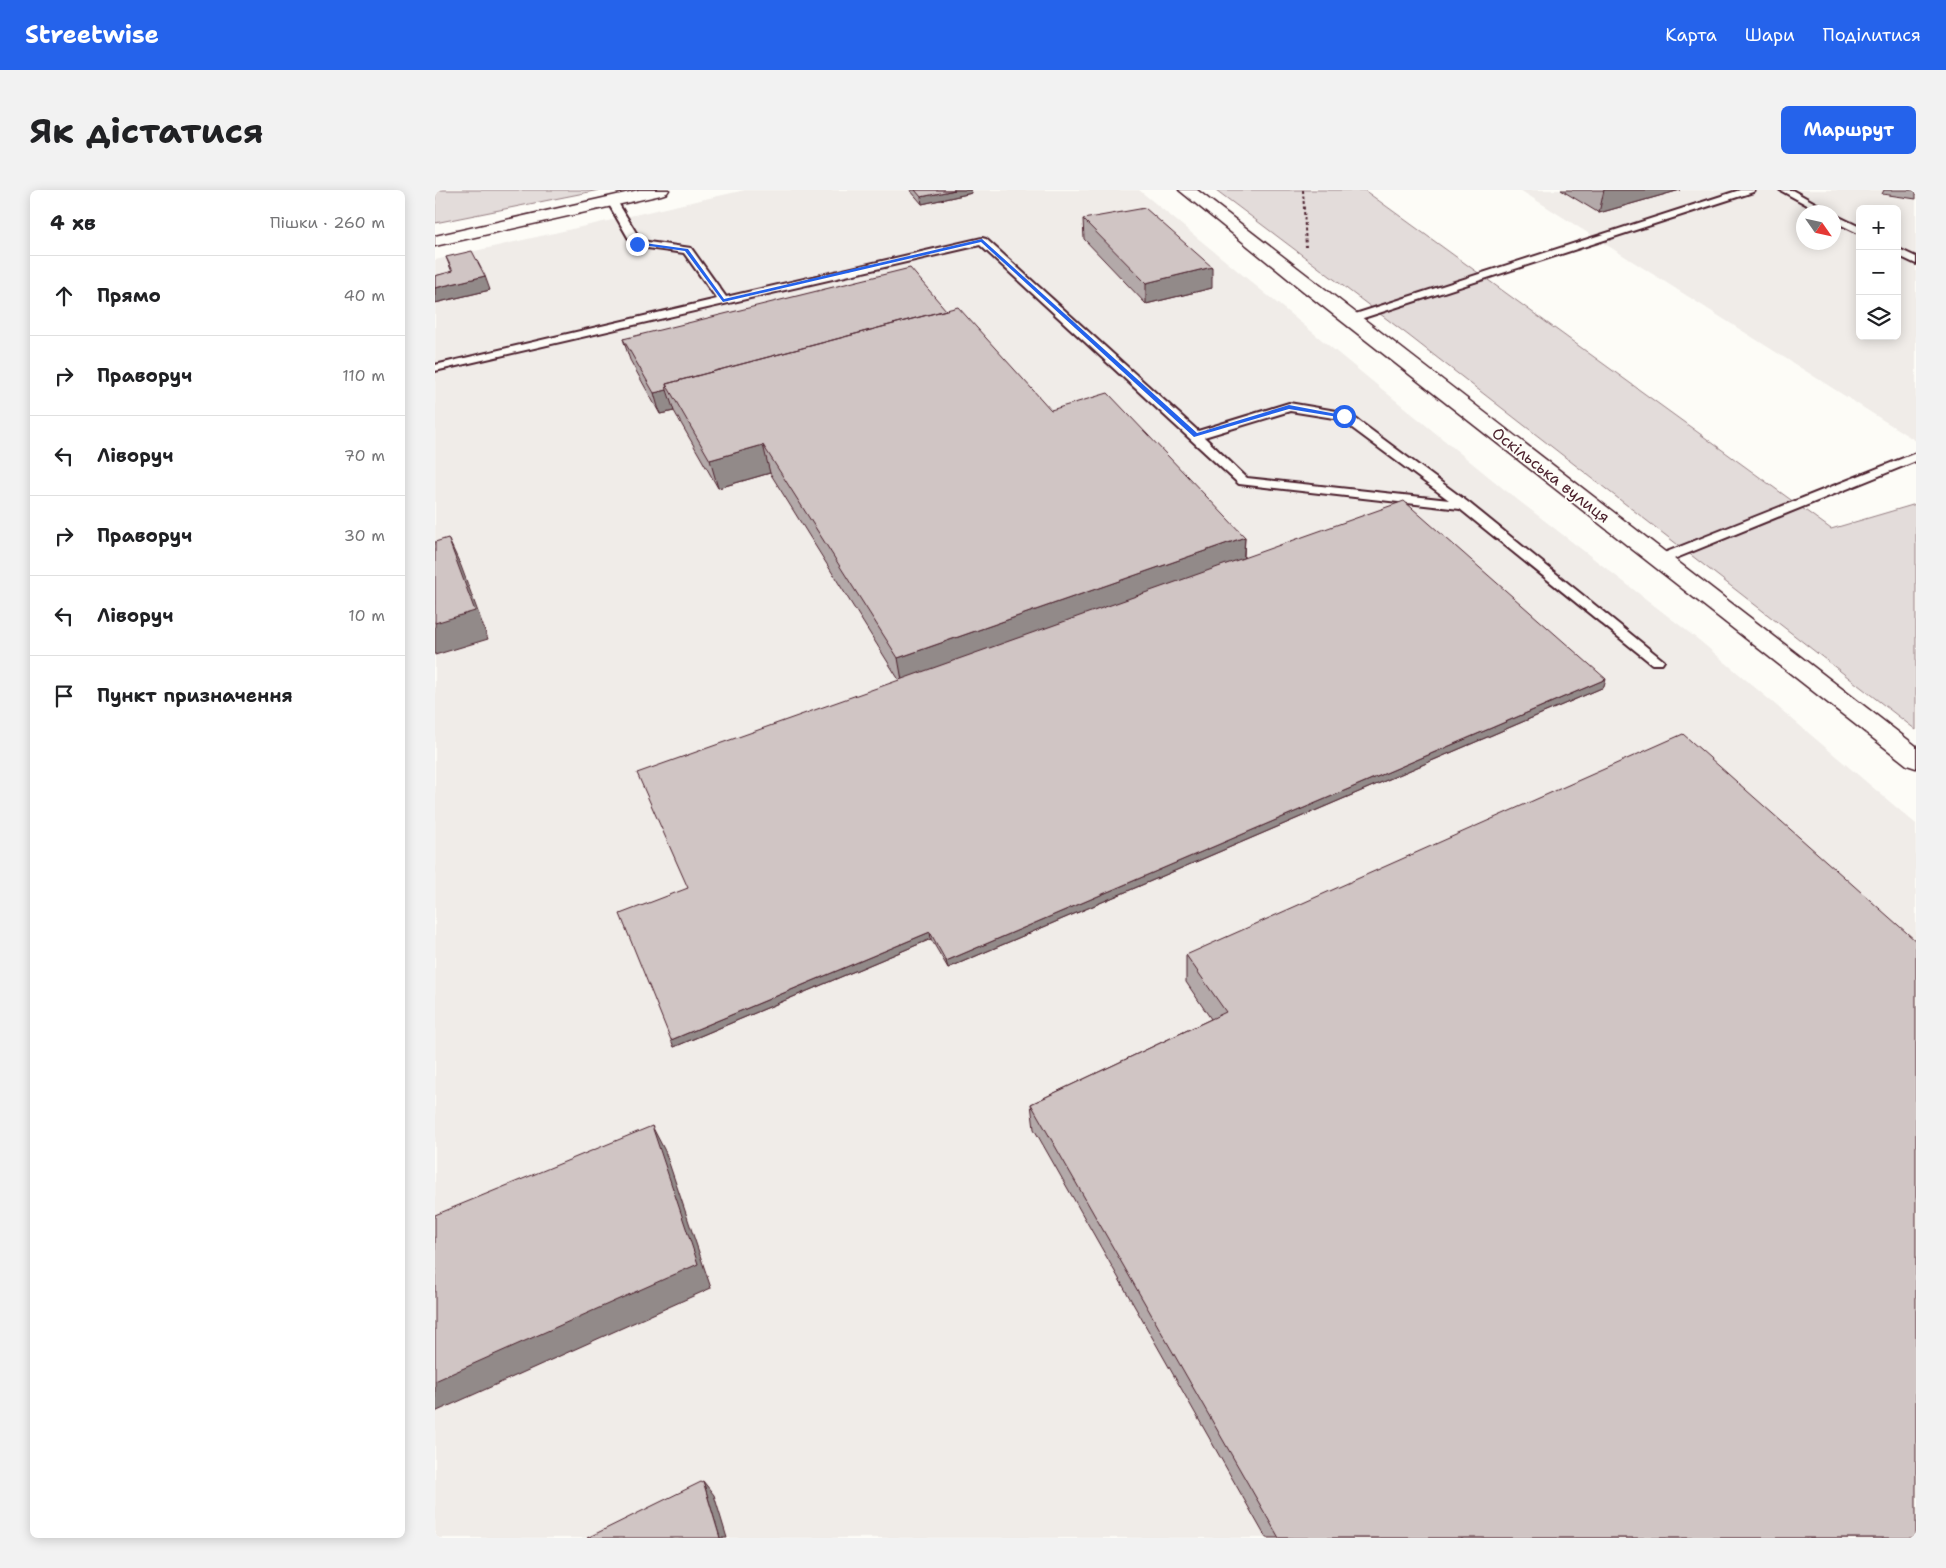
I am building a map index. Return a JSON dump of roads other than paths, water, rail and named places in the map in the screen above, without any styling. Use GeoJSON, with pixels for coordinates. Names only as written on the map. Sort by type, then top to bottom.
{"type":"FeatureCollection","features":[{"type":"Feature","properties":{"kind":"main road"},"geometry":{"type":"LineString","coordinates":[[435,241],[661,190]]}},
{"type":"Feature","properties":{"kind":"main road","name":"Оскільська вулиця"},"geometry":{"type":"LineString","coordinates":[[1187,190],[1916,759]]}},
{"type":"Feature","properties":{"kind":"lane"},"geometry":{"type":"LineString","coordinates":[[1350,319],[1750,190]]}},
{"type":"Feature","properties":{"kind":"lane"},"geometry":{"type":"LineString","coordinates":[[1785,190],[1813,205]]}},
{"type":"Feature","properties":{"kind":"lane"},"geometry":{"type":"LineString","coordinates":[[612,201],[637,244],[687,250],[723,301]]}},
{"type":"Feature","properties":{"kind":"lane"},"geometry":{"type":"LineString","coordinates":[[1841,220],[1856,229]]}},
{"type":"Feature","properties":{"kind":"lane"},"geometry":{"type":"LineString","coordinates":[[435,368],[982,240],[1243,481],[1464,506]]}},
{"type":"Feature","properties":{"kind":"lane"},"geometry":{"type":"LineString","coordinates":[[1901,253],[1916,261]]}},
{"type":"Feature","properties":{"kind":"lane"},"geometry":{"type":"LineString","coordinates":[[1196,436],[1289,407],[1344,416],[1464,506],[1657,661]]}},
{"type":"Feature","properties":{"kind":"lane"},"geometry":{"type":"LineString","coordinates":[[1659,560],[1916,457]]}}]}
